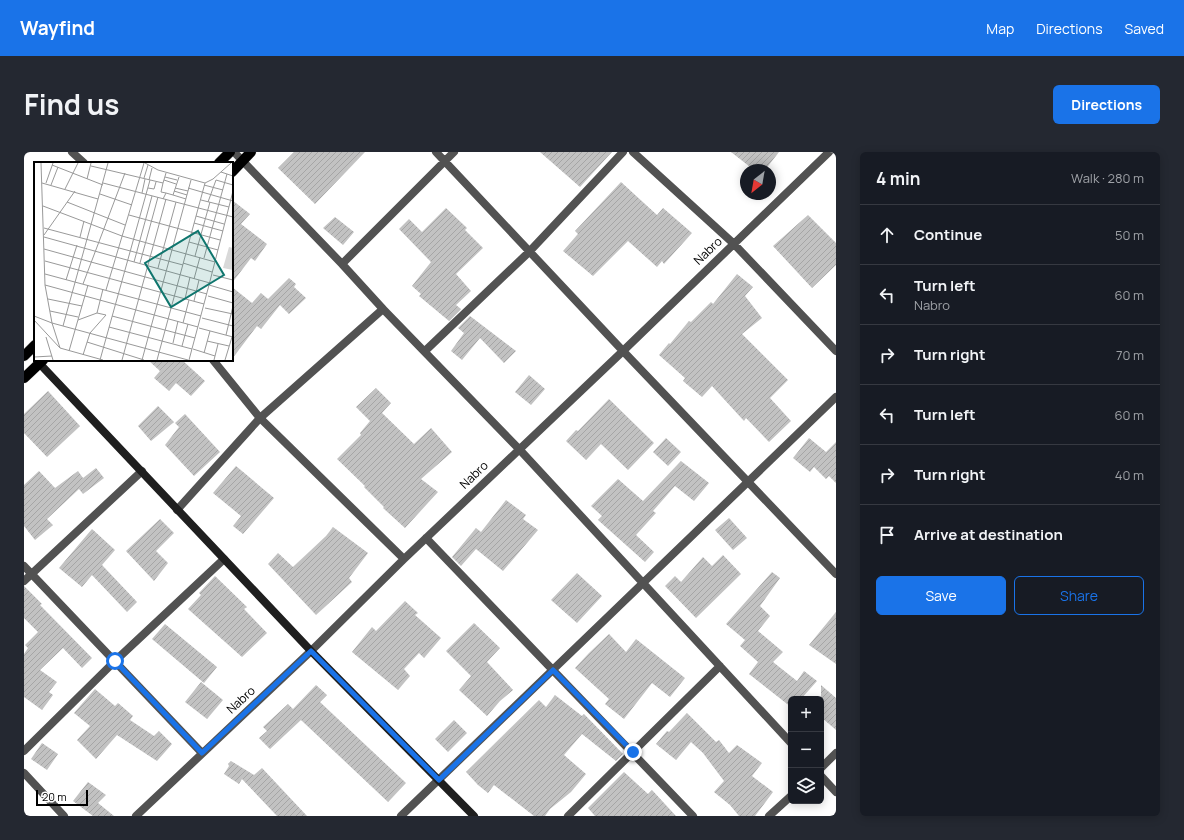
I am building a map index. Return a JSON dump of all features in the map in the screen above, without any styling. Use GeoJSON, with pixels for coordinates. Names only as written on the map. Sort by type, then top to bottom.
{"type":"FeatureCollection","features":[{"type":"Feature","properties":{"kind":"main road"},"geometry":{"type":"LineString","coordinates":[[220,162],[230,152]]}},
{"type":"Feature","properties":{"kind":"main road"},"geometry":{"type":"LineString","coordinates":[[233,171],[251,152]]}},
{"type":"Feature","properties":{"kind":"main road"},"geometry":{"type":"LineString","coordinates":[[24,356],[34,346]]}},
{"type":"Feature","properties":{"kind":"main road"},"geometry":{"type":"LineString","coordinates":[[24,378],[41,362]]}},
{"type":"Feature","properties":{"kind":"street"},"geometry":{"type":"LineString","coordinates":[[72,152],[83,162]]}},
{"type":"Feature","properties":{"kind":"street"},"geometry":{"type":"LineString","coordinates":[[234,152],[519,449],[788,740]]}},
{"type":"Feature","properties":{"kind":"street"},"geometry":{"type":"LineString","coordinates":[[436,152],[529,252],[836,574]]}},
{"type":"Feature","properties":{"kind":"street"},"geometry":{"type":"LineString","coordinates":[[342,264],[454,152]]}},
{"type":"Feature","properties":{"kind":"street"},"geometry":{"type":"LineString","coordinates":[[425,351],[529,252],[623,152]]}},
{"type":"Feature","properties":{"kind":"street"},"geometry":{"type":"LineString","coordinates":[[633,152],[734,244],[836,351]]}},
{"type":"Feature","properties":{"kind":"street","name":"Nabro"},"geometry":{"type":"LineString","coordinates":[[136,816],[311,651],[404,559],[623,351],[829,152]]}},
{"type":"Feature","properties":{"kind":"street"},"geometry":{"type":"LineString","coordinates":[[177,510],[260,418],[383,309]]}},
{"type":"Feature","properties":{"kind":"street"},"geometry":{"type":"LineString","coordinates":[[214,361],[260,418],[404,559]]}},
{"type":"Feature","properties":{"kind":"street"},"geometry":{"type":"LineString","coordinates":[[41,362],[177,510],[311,651],[474,816]]}},
{"type":"Feature","properties":{"kind":"street"},"geometry":{"type":"LineString","coordinates":[[401,816],[836,397]]}},
{"type":"Feature","properties":{"kind":"street"},"geometry":{"type":"LineString","coordinates":[[24,581],[142,471]]}},
{"type":"Feature","properties":{"kind":"street"},"geometry":{"type":"LineString","coordinates":[[426,538],[693,816]]}},
{"type":"Feature","properties":{"kind":"street"},"geometry":{"type":"LineString","coordinates":[[24,751],[115,661],[224,559]]}},
{"type":"Feature","properties":{"kind":"street"},"geometry":{"type":"LineString","coordinates":[[24,566],[202,753]]}},
{"type":"Feature","properties":{"kind":"street"},"geometry":{"type":"LineString","coordinates":[[568,816],[720,666]]}},
{"type":"Feature","properties":{"kind":"street"},"geometry":{"type":"LineString","coordinates":[[824,765],[836,754]]}},
{"type":"Feature","properties":{"kind":"street"},"geometry":{"type":"LineString","coordinates":[[24,773],[64,816]]}},
{"type":"Feature","properties":{"kind":"street"},"geometry":{"type":"LineString","coordinates":[[824,779],[836,792]]}},
{"type":"Feature","properties":{"kind":"street"},"geometry":{"type":"LineString","coordinates":[[769,816],[788,799]]}},
{"type":"Feature","properties":{"kind":"building"},"geometry":{"type":"Polygon","coordinates":[[[294,152],[365,152],[315,204],[278,168],[294,152]]]}},
{"type":"Feature","properties":{"kind":"building"},"geometry":{"type":"Polygon","coordinates":[[[540,152],[612,152],[580,187],[540,152]]]}},
{"type":"Feature","properties":{"kind":"building"},"geometry":{"type":"Polygon","coordinates":[[[731,152],[779,152],[770,164],[746,164],[731,152]]]}},
{"type":"Feature","properties":{"kind":"building"},"geometry":{"type":"Polygon","coordinates":[[[621,182],[657,215],[663,208],[692,233],[664,264],[662,261],[657,267],[628,241],[593,276],[563,251],[578,234],[575,231],[621,182]]]}},
{"type":"Feature","properties":{"kind":"building"},"geometry":{"type":"Polygon","coordinates":[[[233,201],[250,214],[241,224],[267,244],[255,261],[251,258],[233,282],[233,201]]]}},
{"type":"Feature","properties":{"kind":"building"},"geometry":{"type":"Polygon","coordinates":[[[446,208],[467,228],[465,230],[483,248],[456,274],[471,291],[456,305],[461,309],[449,321],[419,296],[421,294],[412,286],[431,262],[399,229],[409,219],[422,232],[446,208]]]}},
{"type":"Feature","properties":{"kind":"building"},"geometry":{"type":"Polygon","coordinates":[[[808,215],[836,243],[836,265],[812,288],[773,246],[808,215]]]}},
{"type":"Feature","properties":{"kind":"building"},"geometry":{"type":"Polygon","coordinates":[[[335,217],[354,232],[343,245],[323,228],[335,217]]]}},
{"type":"Feature","properties":{"kind":"building"},"geometry":{"type":"Polygon","coordinates":[[[737,274],[753,287],[745,296],[762,318],[742,334],[788,380],[770,398],[791,421],[769,442],[746,418],[744,421],[712,386],[702,397],[683,381],[685,378],[659,355],[689,321],[691,322],[711,302],[713,304],[737,274]]]}},
{"type":"Feature","properties":{"kind":"building"},"geometry":{"type":"Polygon","coordinates":[[[289,278],[296,284],[294,287],[306,298],[289,314],[280,305],[261,329],[257,326],[233,358],[233,288],[252,303],[261,293],[268,299],[289,278]]]}},
{"type":"Feature","properties":{"kind":"building"},"geometry":{"type":"Polygon","coordinates":[[[470,316],[516,351],[504,363],[480,338],[462,360],[451,351],[464,333],[458,328],[470,316]]]}},
{"type":"Feature","properties":{"kind":"building"},"geometry":{"type":"Polygon","coordinates":[[[149,361],[183,361],[205,381],[191,396],[176,383],[169,391],[154,378],[160,371],[149,361]]]}},
{"type":"Feature","properties":{"kind":"building"},"geometry":{"type":"Polygon","coordinates":[[[529,375],[545,389],[531,405],[515,392],[529,375]]]}},
{"type":"Feature","properties":{"kind":"building"},"geometry":{"type":"Polygon","coordinates":[[[376,388],[391,403],[382,413],[414,444],[431,428],[452,452],[421,479],[438,492],[405,528],[383,508],[384,507],[364,487],[365,486],[337,459],[361,435],[360,433],[370,421],[356,407],[376,388]]]}},
{"type":"Feature","properties":{"kind":"building"},"geometry":{"type":"Polygon","coordinates":[[[48,391],[80,426],[47,457],[24,433],[24,414],[48,391]]]}},
{"type":"Feature","properties":{"kind":"building"},"geometry":{"type":"Polygon","coordinates":[[[609,399],[654,443],[628,470],[601,444],[586,460],[566,441],[576,430],[578,431],[609,399]]]}},
{"type":"Feature","properties":{"kind":"building"},"geometry":{"type":"Polygon","coordinates":[[[158,406],[174,422],[151,441],[138,426],[158,406]]]}},
{"type":"Feature","properties":{"kind":"building"},"geometry":{"type":"Polygon","coordinates":[[[185,414],[220,452],[194,476],[165,445],[179,427],[175,423],[185,414]]]}},
{"type":"Feature","properties":{"kind":"building"},"geometry":{"type":"Polygon","coordinates":[[[666,438],[681,452],[668,466],[653,452],[666,438]]]}},
{"type":"Feature","properties":{"kind":"building"},"geometry":{"type":"Polygon","coordinates":[[[809,438],[826,452],[836,442],[836,483],[829,476],[826,479],[814,467],[810,472],[793,458],[809,438]]]}},
{"type":"Feature","properties":{"kind":"building"},"geometry":{"type":"Polygon","coordinates":[[[681,461],[709,483],[694,501],[675,486],[653,511],[656,513],[636,535],[654,552],[645,562],[598,520],[602,516],[591,506],[618,479],[643,501],[681,461]]]}},
{"type":"Feature","properties":{"kind":"building"},"geometry":{"type":"Polygon","coordinates":[[[236,466],[274,498],[243,534],[233,526],[241,516],[213,493],[236,466]]]}},
{"type":"Feature","properties":{"kind":"building"},"geometry":{"type":"Polygon","coordinates":[[[96,468],[104,478],[83,494],[79,489],[47,519],[53,525],[35,540],[24,526],[24,485],[39,471],[55,488],[78,471],[83,478],[96,468]]]}},
{"type":"Feature","properties":{"kind":"building"},"geometry":{"type":"Polygon","coordinates":[[[506,500],[526,515],[523,519],[538,530],[503,571],[476,549],[461,566],[452,557],[476,528],[481,532],[506,500]]]}},
{"type":"Feature","properties":{"kind":"building"},"geometry":{"type":"Polygon","coordinates":[[[729,518],[747,538],[733,550],[715,530],[729,518]]]}},
{"type":"Feature","properties":{"kind":"building"},"geometry":{"type":"Polygon","coordinates":[[[160,519],[174,533],[156,551],[168,563],[154,581],[126,551],[160,519]]]}},
{"type":"Feature","properties":{"kind":"building"},"geometry":{"type":"Polygon","coordinates":[[[333,527],[368,553],[349,578],[352,582],[316,615],[268,564],[278,553],[293,567],[326,536],[333,527]]]}},
{"type":"Feature","properties":{"kind":"building"},"geometry":{"type":"Polygon","coordinates":[[[92,529],[115,550],[102,565],[137,602],[127,612],[92,575],[82,587],[59,568],[92,529]]]}},
{"type":"Feature","properties":{"kind":"building"},"geometry":{"type":"Polygon","coordinates":[[[723,555],[741,574],[696,618],[665,586],[675,576],[681,582],[703,557],[712,566],[723,555]]]}},
{"type":"Feature","properties":{"kind":"building"},"geometry":{"type":"Polygon","coordinates":[[[772,572],[780,578],[760,606],[770,616],[758,631],[783,652],[773,662],[797,681],[804,671],[817,681],[804,696],[788,696],[788,705],[749,674],[758,662],[740,646],[745,640],[726,624],[772,572]]]}},
{"type":"Feature","properties":{"kind":"building"},"geometry":{"type":"Polygon","coordinates":[[[577,573],[602,596],[577,623],[551,600],[577,573]]]}},
{"type":"Feature","properties":{"kind":"building"},"geometry":{"type":"Polygon","coordinates":[[[215,576],[247,607],[244,609],[267,633],[242,657],[188,609],[201,595],[199,593],[215,576]]]}},
{"type":"Feature","properties":{"kind":"building"},"geometry":{"type":"Polygon","coordinates":[[[24,586],[42,604],[40,605],[92,658],[82,668],[63,648],[40,670],[57,682],[49,692],[53,695],[42,710],[24,697],[24,654],[28,648],[25,645],[38,632],[24,618],[24,586]]]}},
{"type":"Feature","properties":{"kind":"building"},"geometry":{"type":"Polygon","coordinates":[[[405,601],[418,613],[415,615],[441,638],[424,658],[419,653],[404,669],[410,676],[398,690],[352,652],[372,627],[376,631],[405,601]]]}},
{"type":"Feature","properties":{"kind":"building"},"geometry":{"type":"Polygon","coordinates":[[[836,612],[836,664],[809,645],[836,612]]]}},
{"type":"Feature","properties":{"kind":"building"},"geometry":{"type":"Polygon","coordinates":[[[474,623],[500,648],[487,662],[513,690],[500,701],[487,716],[459,690],[471,676],[446,651],[474,623]]]}},
{"type":"Feature","properties":{"kind":"building"},"geometry":{"type":"Polygon","coordinates":[[[165,624],[217,667],[204,683],[152,639],[165,624]]]}},
{"type":"Feature","properties":{"kind":"building"},"geometry":{"type":"Polygon","coordinates":[[[609,634],[626,652],[636,639],[685,678],[670,697],[652,683],[624,719],[605,704],[609,699],[575,668],[609,634]]]}},
{"type":"Feature","properties":{"kind":"building"},"geometry":{"type":"Polygon","coordinates":[[[201,682],[223,700],[207,719],[185,702],[201,682]]]}},
{"type":"Feature","properties":{"kind":"building"},"geometry":{"type":"Polygon","coordinates":[[[316,685],[327,695],[320,702],[406,783],[388,802],[301,720],[270,749],[259,738],[267,731],[263,727],[288,704],[293,709],[316,685]]]}},
{"type":"Feature","properties":{"kind":"building"},"geometry":{"type":"Polygon","coordinates":[[[821,685],[836,698],[836,730],[824,720],[824,696],[821,696],[821,685]]]}},
{"type":"Feature","properties":{"kind":"building"},"geometry":{"type":"Polygon","coordinates":[[[95,689],[115,706],[118,703],[133,716],[130,720],[154,736],[159,731],[172,744],[157,761],[117,735],[96,759],[77,740],[90,726],[74,713],[95,689]]]}},
{"type":"Feature","properties":{"kind":"building"},"geometry":{"type":"Polygon","coordinates":[[[555,695],[582,716],[584,714],[623,754],[616,761],[582,734],[564,755],[586,774],[571,792],[550,809],[545,816],[534,816],[494,785],[488,793],[466,772],[539,700],[546,707],[555,695]]]}},
{"type":"Feature","properties":{"kind":"building"},"geometry":{"type":"Polygon","coordinates":[[[687,713],[716,742],[719,740],[729,753],[737,745],[762,763],[752,776],[773,792],[755,816],[739,816],[730,805],[714,792],[724,781],[703,753],[691,742],[676,760],[656,744],[667,731],[669,732],[687,713]]]}},
{"type":"Feature","properties":{"kind":"building"},"geometry":{"type":"Polygon","coordinates":[[[454,720],[467,733],[448,752],[435,739],[454,720]]]}},
{"type":"Feature","properties":{"kind":"building"},"geometry":{"type":"Polygon","coordinates":[[[42,743],[58,754],[47,770],[31,759],[42,743]]]}},
{"type":"Feature","properties":{"kind":"building"},"geometry":{"type":"Polygon","coordinates":[[[231,761],[254,775],[262,768],[307,816],[277,816],[242,779],[239,784],[224,774],[229,766],[228,764],[231,761]]]}},
{"type":"Feature","properties":{"kind":"building"},"geometry":{"type":"Polygon","coordinates":[[[624,772],[648,794],[652,790],[676,816],[595,816],[588,808],[624,772]]]}},
{"type":"Feature","properties":{"kind":"building"},"geometry":{"type":"Polygon","coordinates":[[[88,782],[106,795],[98,803],[114,816],[93,816],[73,801],[88,782]]]}},
{"type":"Feature","properties":{"kind":"route"},"geometry":{"type":"LineString","coordinates":[[115,661],[202,753],[311,651],[439,780],[553,670],[633,752]]}}]}
